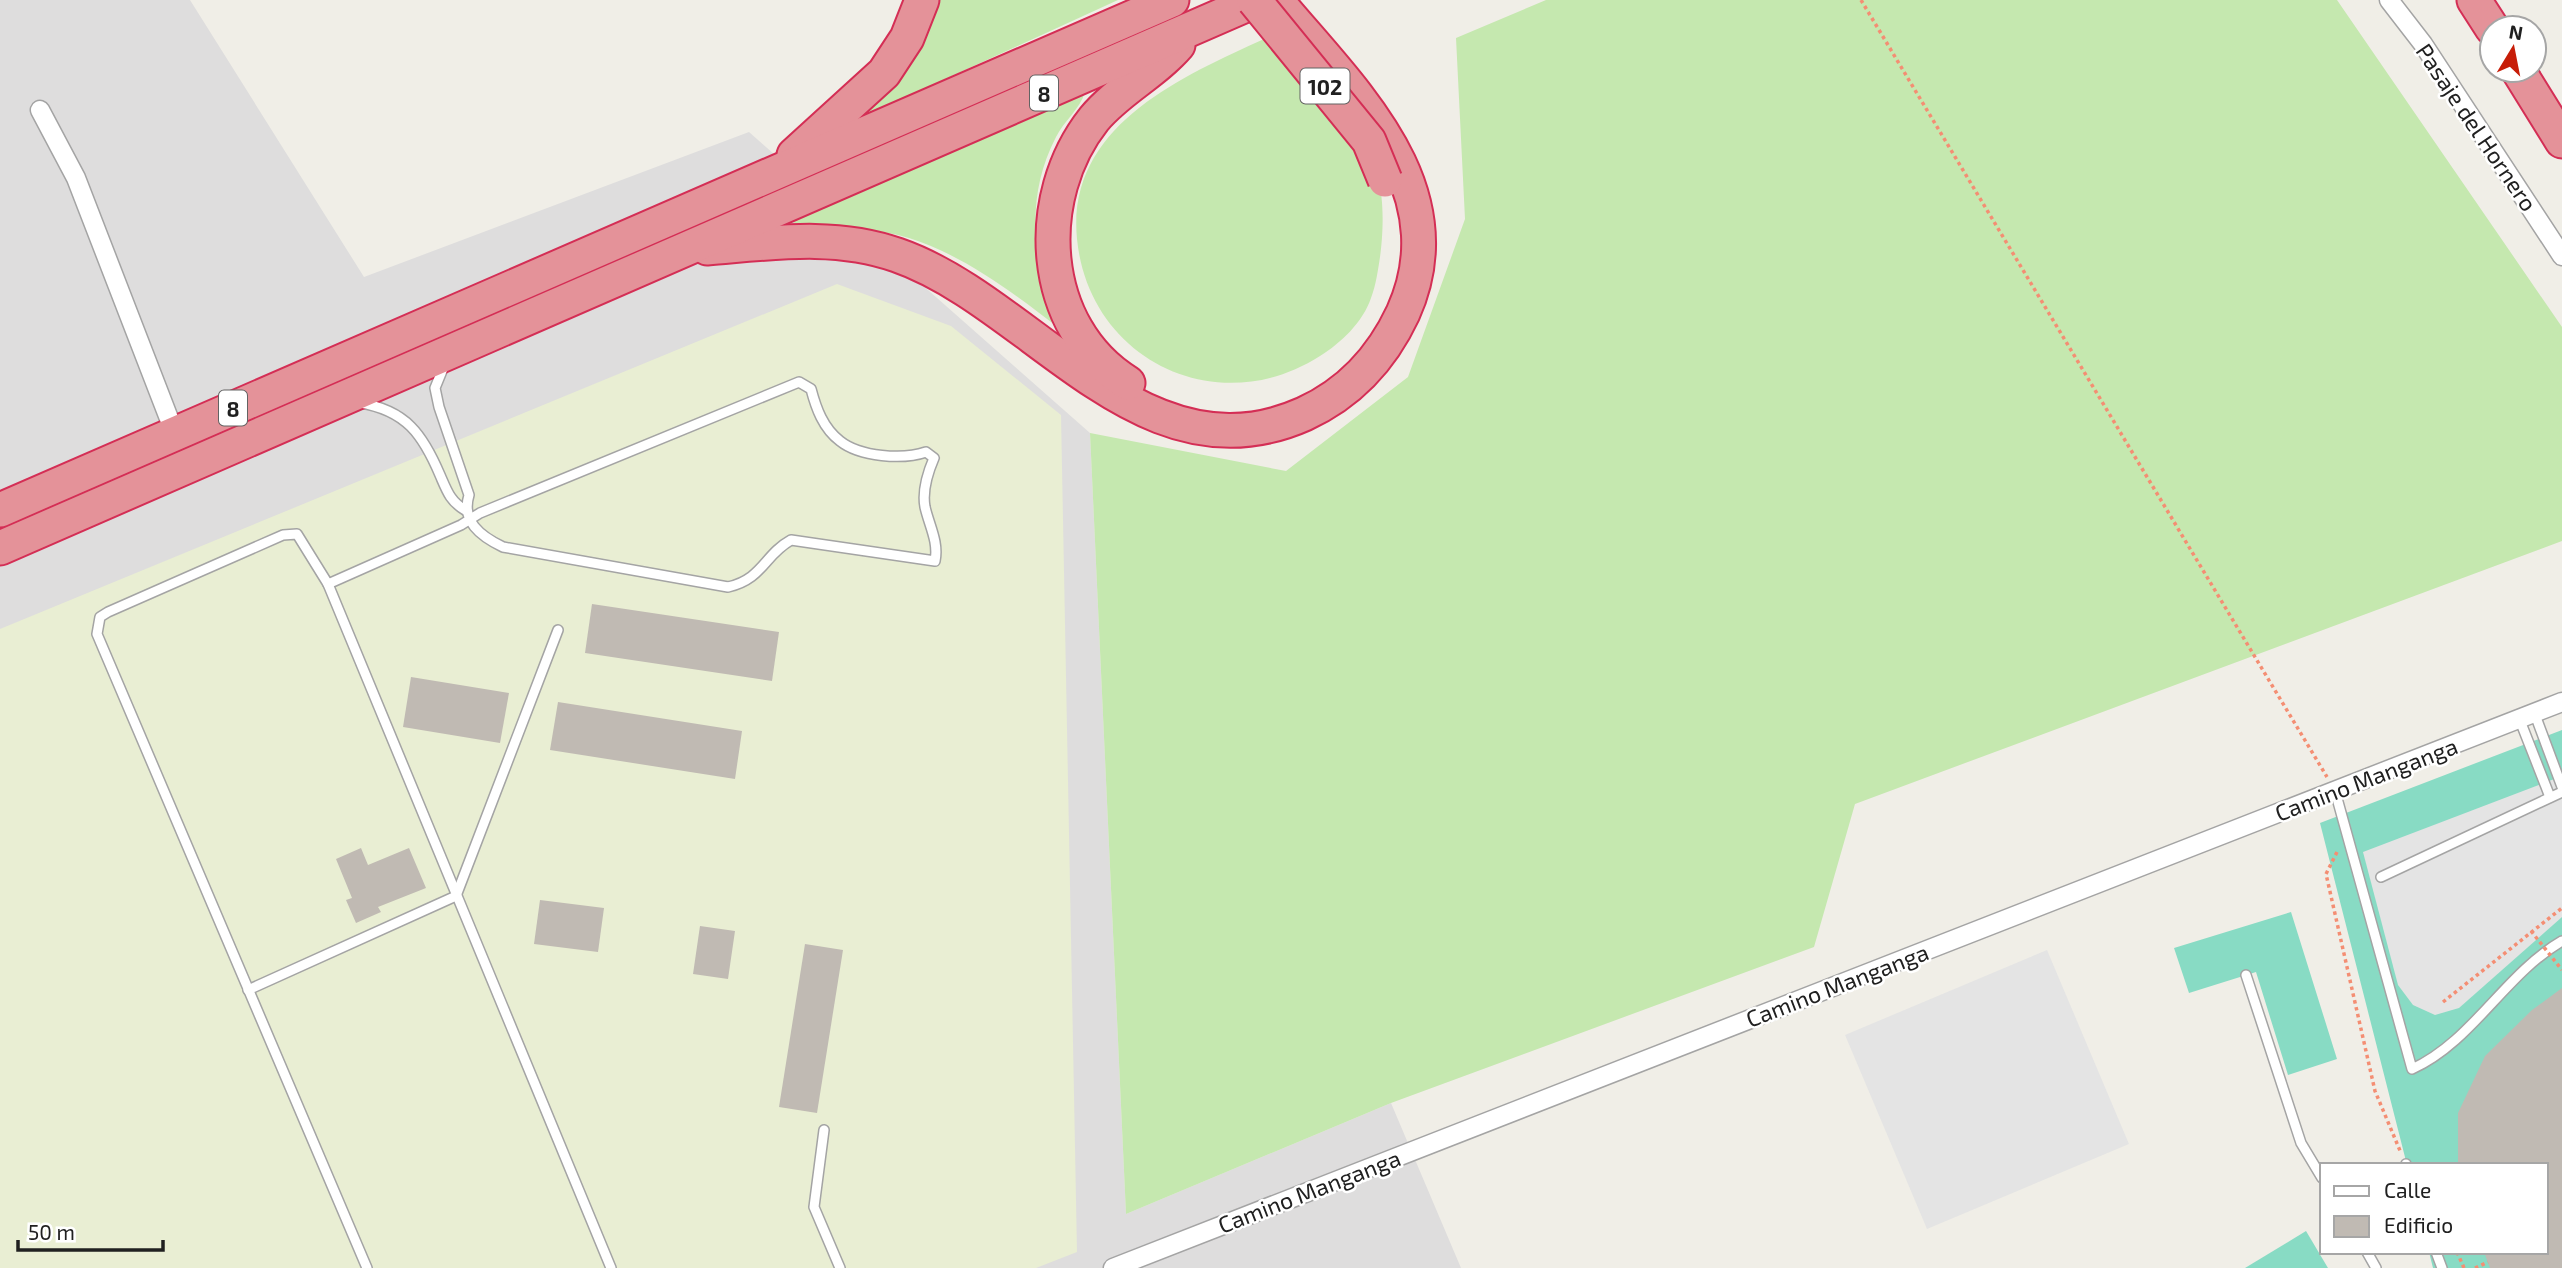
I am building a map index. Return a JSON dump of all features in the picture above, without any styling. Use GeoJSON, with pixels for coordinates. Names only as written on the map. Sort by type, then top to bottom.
{"type":"FeatureCollection","features":[{"type":"Feature","properties":{"kind":"highway"},"geometry":{"type":"LineString","coordinates":[[778,170],[884,73],[907,37],[922,0]]}},
{"type":"Feature","properties":{"kind":"highway","name":"8"},"geometry":{"type":"LineString","coordinates":[[0,510],[1172,0]]}},
{"type":"Feature","properties":{"kind":"highway","name":"8"},"geometry":{"type":"LineString","coordinates":[[0,548],[1255,0]]}},
{"type":"Feature","properties":{"kind":"highway","name":"102"},"geometry":{"type":"LineString","coordinates":[[1255,0],[1395,177]]}},
{"type":"Feature","properties":{"kind":"highway","name":"102"},"geometry":{"type":"LineString","coordinates":[[1276,0],[1387,136],[1395,177]]}},
{"type":"Feature","properties":{"kind":"highway"},"geometry":{"type":"LineString","coordinates":[[1192,28],[1167,58],[1095,118],[1073,152],[1054,200],[1051,231],[1053,259],[1062,295],[1077,328],[1099,359],[1124,380],[1158,400],[1204,414],[1252,415],[1298,403],[1339,376],[1375,327],[1391,284],[1396,260],[1395,177]]}},
{"type":"Feature","properties":{"kind":"highway"},"geometry":{"type":"LineString","coordinates":[[2527,84],[2562,141]]}},
{"type":"Feature","properties":{"kind":"highway"},"geometry":{"type":"LineString","coordinates":[[681,249],[833,242],[896,254],[964,288],[1105,389],[1140,409],[1176,423],[1216,430],[1247,429],[1283,423],[1314,409],[1348,387],[1373,363],[1392,336],[1407,303],[1416,268],[1415,204],[1395,177]]}},
{"type":"Feature","properties":{"kind":"street","name":"Pasaje del Hornero"},"geometry":{"type":"LineString","coordinates":[[2389,0],[2423,44],[2562,256]]}},
{"type":"Feature","properties":{"kind":"street"},"geometry":{"type":"LineString","coordinates":[[40,110],[76,178],[175,434]]}},
{"type":"Feature","properties":{"kind":"street"},"geometry":{"type":"LineString","coordinates":[[882,127],[896,158]]}},
{"type":"Feature","properties":{"kind":"street","name":"Camino Manganga"},"geometry":{"type":"LineString","coordinates":[[1113,1268],[2562,702]]}},
{"type":"Feature","properties":{"kind":"lane"},"geometry":{"type":"LineString","coordinates":[[451,352],[435,388],[469,495],[465,510]]}},
{"type":"Feature","properties":{"kind":"lane"},"geometry":{"type":"LineString","coordinates":[[327,584],[469,520],[799,382],[811,389],[817,413],[841,442],[879,456],[912,457],[926,452],[934,458],[927,475],[924,503],[938,548],[935,561],[792,540],[780,547],[747,583],[728,587],[503,547],[489,541],[469,520],[465,510],[452,502],[430,452],[407,420],[379,406],[339,400]]}},
{"type":"Feature","properties":{"kind":"lane"},"geometry":{"type":"LineString","coordinates":[[367,1268],[97,634],[100,617],[283,536],[297,534],[327,584],[611,1268]]}},
{"type":"Feature","properties":{"kind":"lane"},"geometry":{"type":"LineString","coordinates":[[248,990],[456,897],[558,630]]}},
{"type":"Feature","properties":{"kind":"lane"},"geometry":{"type":"LineString","coordinates":[[2381,877],[2562,790],[2526,715]]}},
{"type":"Feature","properties":{"kind":"lane"},"geometry":{"type":"LineString","coordinates":[[2526,715],[2550,797]]}},
{"type":"Feature","properties":{"kind":"lane"},"geometry":{"type":"LineString","coordinates":[[2335,791],[2412,1069],[2435,1059],[2509,985],[2562,941]]}},
{"type":"Feature","properties":{"kind":"lane"},"geometry":{"type":"LineString","coordinates":[[2246,975],[2301,1143],[2320,1175]]}},
{"type":"Feature","properties":{"kind":"lane"},"geometry":{"type":"LineString","coordinates":[[824,1130],[814,1207],[840,1268]]}},
{"type":"Feature","properties":{"kind":"path"},"geometry":{"type":"LineString","coordinates":[[1861,0],[2335,791]]}},
{"type":"Feature","properties":{"kind":"path"},"geometry":{"type":"LineString","coordinates":[[2346,831],[2326,874],[2375,1091],[2405,1163]]}},
{"type":"Feature","properties":{"kind":"path"},"geometry":{"type":"LineString","coordinates":[[2443,1002],[2562,908]]}},
{"type":"Feature","properties":{"kind":"path"},"geometry":{"type":"LineString","coordinates":[[2531,931],[2562,970]]}},
{"type":"Feature","properties":{"kind":"path"},"geometry":{"type":"LineString","coordinates":[[2475,1268],[2488,1262]]}},
{"type":"Feature","properties":{"kind":"shaded area"},"geometry":{"type":"Polygon","coordinates":[[[0,0],[190,0],[364,277],[749,132],[1090,433],[1126,1214],[1391,1103],[1461,1268],[0,1268],[0,0]]]}},
{"type":"Feature","properties":{"kind":"shaded area"},"geometry":{"type":"Polygon","coordinates":[[[2562,776],[2562,917],[2459,1008],[2435,1015],[2413,1005],[2398,985],[2363,852],[2562,776]]]}},
{"type":"Feature","properties":{"kind":"shaded area"},"geometry":{"type":"Polygon","coordinates":[[[2047,950],[2129,1144],[1927,1229],[1845,1035],[2047,950]]]}},
{"type":"Feature","properties":{"kind":"green space"},"geometry":{"type":"Polygon","coordinates":[[[930,0],[1118,0],[836,129],[930,0]]]}},
{"type":"Feature","properties":{"kind":"green space"},"geometry":{"type":"Polygon","coordinates":[[[1546,0],[2337,0],[2562,327],[2562,541],[1855,804],[1814,947],[1391,1103],[1126,1214],[1090,433],[1286,471],[1408,377],[1465,219],[1456,38],[1546,0]]]}},
{"type":"Feature","properties":{"kind":"green space"},"geometry":{"type":"Polygon","coordinates":[[[1264,39],[1368,163],[1377,178],[1383,217],[1377,278],[1367,307],[1357,323],[1336,345],[1320,356],[1280,375],[1240,383],[1201,380],[1164,368],[1132,347],[1106,318],[1087,281],[1077,239],[1078,200],[1090,166],[1109,137],[1134,112],[1197,71],[1264,39]]]}},
{"type":"Feature","properties":{"kind":"green space"},"geometry":{"type":"Polygon","coordinates":[[[1085,92],[1056,137],[1039,185],[1036,209],[1039,257],[1060,329],[989,277],[929,245],[895,234],[866,230],[793,228],[794,220],[1085,92]]]}},
{"type":"Feature","properties":{"kind":"green space"},"geometry":{"type":"Polygon","coordinates":[[[837,284],[951,326],[1061,415],[1077,1252],[1036,1268],[0,1268],[0,629],[837,284]]]}},
{"type":"Feature","properties":{"kind":"green space"},"geometry":{"type":"Polygon","coordinates":[[[2562,730],[2562,1268],[2433,1268],[2430,1254],[2548,1254],[2548,1163],[2406,1163],[2320,823],[2562,730]]]}},
{"type":"Feature","properties":{"kind":"green space"},"geometry":{"type":"Polygon","coordinates":[[[2291,912],[2337,1059],[2288,1075],[2256,972],[2189,993],[2174,948],[2291,912]]]}},
{"type":"Feature","properties":{"kind":"green space"},"geometry":{"type":"Polygon","coordinates":[[[2306,1231],[2328,1268],[2245,1268],[2306,1231]]]}},
{"type":"Feature","properties":{"kind":"building"},"geometry":{"type":"Polygon","coordinates":[[[592,604],[779,632],[772,681],[585,653],[592,604]]]}},
{"type":"Feature","properties":{"kind":"building"},"geometry":{"type":"Polygon","coordinates":[[[411,677],[509,693],[500,743],[403,727],[411,677]]]}},
{"type":"Feature","properties":{"kind":"building"},"geometry":{"type":"Polygon","coordinates":[[[558,702],[742,731],[735,779],[550,750],[558,702]]]}},
{"type":"Feature","properties":{"kind":"building"},"geometry":{"type":"Polygon","coordinates":[[[361,848],[368,865],[409,848],[426,888],[378,907],[381,912],[356,923],[346,900],[352,898],[336,859],[361,848]]]}},
{"type":"Feature","properties":{"kind":"building"},"geometry":{"type":"Polygon","coordinates":[[[540,900],[604,908],[598,952],[534,944],[540,900]]]}},
{"type":"Feature","properties":{"kind":"building"},"geometry":{"type":"Polygon","coordinates":[[[700,926],[735,931],[728,979],[693,974],[700,926]]]}},
{"type":"Feature","properties":{"kind":"building"},"geometry":{"type":"Polygon","coordinates":[[[805,944],[843,950],[817,1113],[779,1107],[805,944]]]}},
{"type":"Feature","properties":{"kind":"building"},"geometry":{"type":"Polygon","coordinates":[[[2562,988],[2562,1268],[2490,1268],[2485,1254],[2548,1254],[2548,1163],[2458,1163],[2458,1113],[2485,1056],[2532,1010],[2562,988]]]}}]}
